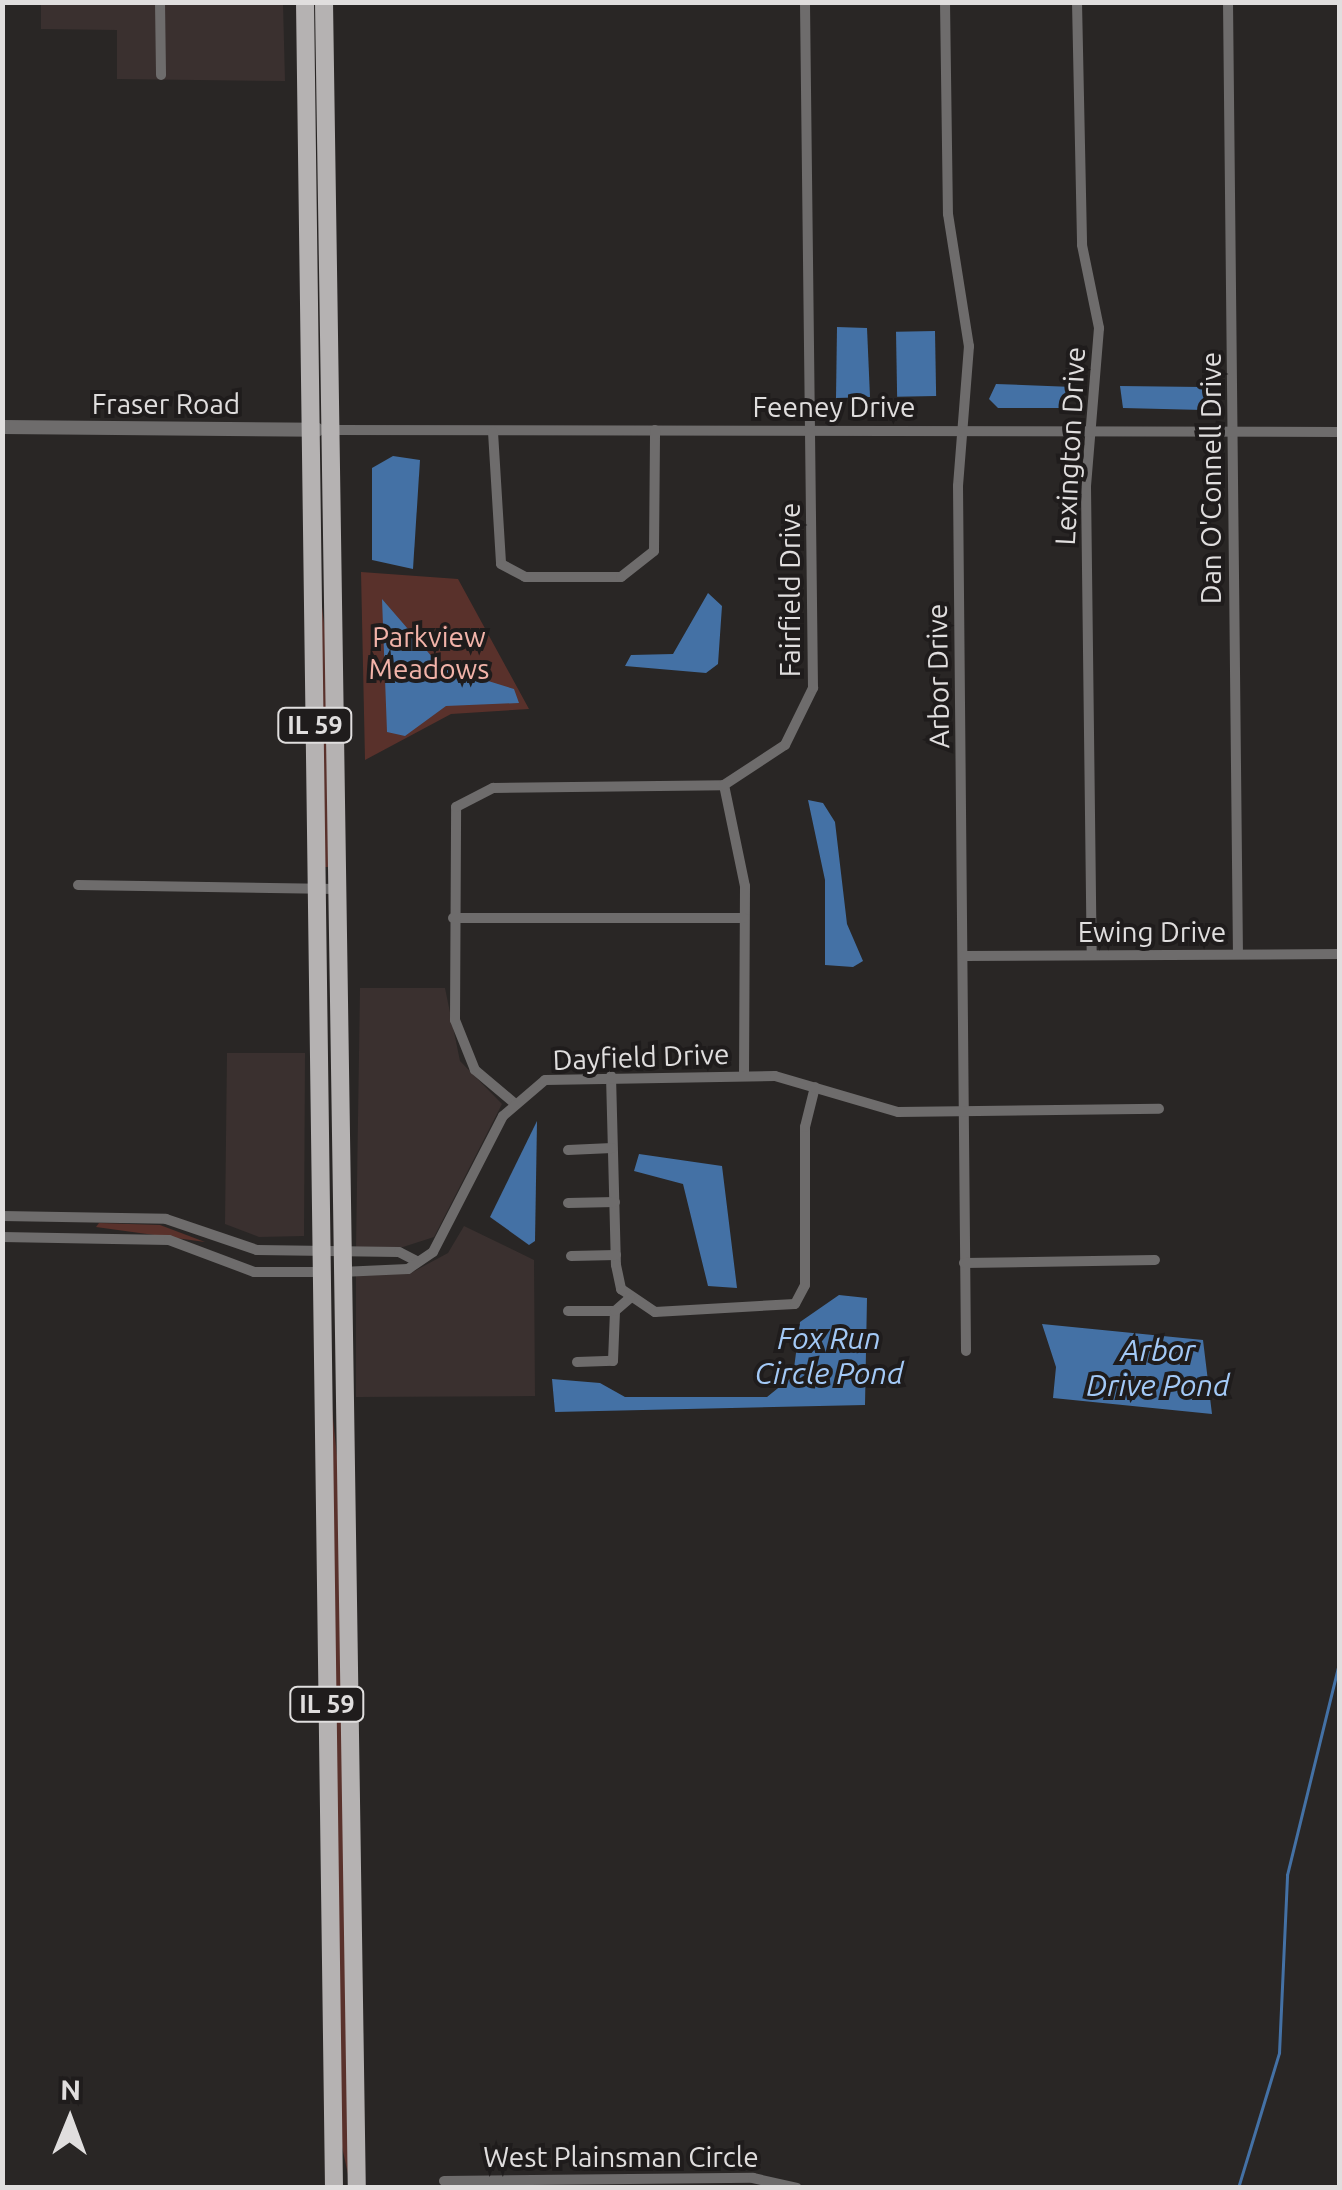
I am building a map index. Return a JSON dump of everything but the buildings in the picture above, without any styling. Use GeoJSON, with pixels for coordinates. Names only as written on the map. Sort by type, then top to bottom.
{"type":"FeatureCollection","features":[{"type":"Feature","properties":{"kind":"main road","name":"IL 59"},"geometry":{"type":"LineString","coordinates":[[305,2],[320,430],[332,1251],[334,2188]]}},
{"type":"Feature","properties":{"kind":"main road","name":"IL 59"},"geometry":{"type":"LineString","coordinates":[[320,430],[324,2]]}},
{"type":"Feature","properties":{"kind":"main road","name":"IL 59"},"geometry":{"type":"LineString","coordinates":[[332,1272],[357,2188]]}},
{"type":"Feature","properties":{"kind":"street"},"geometry":{"type":"LineString","coordinates":[[160,2],[161,75]]}},
{"type":"Feature","properties":{"kind":"street","name":"Fairfield Drive"},"geometry":{"type":"LineString","coordinates":[[724,785],[785,744],[813,688],[805,2]]}},
{"type":"Feature","properties":{"kind":"street","name":"Arbor Drive"},"geometry":{"type":"LineString","coordinates":[[945,2],[948,214],[969,346],[968,429],[958,486],[966,1351]]}},
{"type":"Feature","properties":{"kind":"street","name":"Lexington Drive"},"geometry":{"type":"LineString","coordinates":[[1077,2],[1082,245],[1099,328],[1094,428],[1086,487],[1092,955]]}},
{"type":"Feature","properties":{"kind":"street","name":"Dan O'Connell Drive"},"geometry":{"type":"LineString","coordinates":[[1228,2],[1229,432],[1238,954]]}},
{"type":"Feature","properties":{"kind":"street","name":"Fraser Road"},"geometry":{"type":"LineString","coordinates":[[2,427],[320,430]]}},
{"type":"Feature","properties":{"kind":"street","name":"Feeney Drive"},"geometry":{"type":"LineString","coordinates":[[320,430],[1094,428],[1340,432]]}},
{"type":"Feature","properties":{"kind":"street"},"geometry":{"type":"LineString","coordinates":[[493,432],[501,564],[525,577],[622,577],[654,551],[656,430]]}},
{"type":"Feature","properties":{"kind":"street"},"geometry":{"type":"LineString","coordinates":[[2,1238],[169,1240],[254,1272],[332,1272],[408,1269],[449,1234],[513,1102],[475,1070],[459,1033],[452,821],[468,795],[724,785],[744,918],[744,1076]]}},
{"type":"Feature","properties":{"kind":"street"},"geometry":{"type":"LineString","coordinates":[[78,884],[327,889]]}},
{"type":"Feature","properties":{"kind":"street"},"geometry":{"type":"LineString","coordinates":[[453,918],[744,918]]}},
{"type":"Feature","properties":{"kind":"street","name":"Ewing Drive"},"geometry":{"type":"LineString","coordinates":[[964,956],[1340,954]]}},
{"type":"Feature","properties":{"kind":"street"},"geometry":{"type":"LineString","coordinates":[[611,1076],[616,1255],[630,1298],[654,1312],[795,1304],[805,1285],[805,1127],[815,1087]]}},
{"type":"Feature","properties":{"kind":"street","name":"Dayfield Drive"},"geometry":{"type":"LineString","coordinates":[[513,1102],[545,1080],[744,1076],[815,1087],[870,1109],[1159,1110]]}},
{"type":"Feature","properties":{"kind":"street"},"geometry":{"type":"LineString","coordinates":[[568,1150],[612,1148]]}},
{"type":"Feature","properties":{"kind":"street"},"geometry":{"type":"LineString","coordinates":[[568,1203],[615,1202]]}},
{"type":"Feature","properties":{"kind":"street"},"geometry":{"type":"LineString","coordinates":[[2,1216],[166,1219],[257,1250],[332,1251],[415,1260]]}},
{"type":"Feature","properties":{"kind":"street"},"geometry":{"type":"LineString","coordinates":[[81,1238],[82,1217]]}},
{"type":"Feature","properties":{"kind":"street"},"geometry":{"type":"LineString","coordinates":[[571,1256],[616,1255]]}},
{"type":"Feature","properties":{"kind":"street"},"geometry":{"type":"LineString","coordinates":[[964,1263],[1156,1260]]}},
{"type":"Feature","properties":{"kind":"street"},"geometry":{"type":"LineString","coordinates":[[568,1311],[614,1310],[630,1298]]}},
{"type":"Feature","properties":{"kind":"street"},"geometry":{"type":"LineString","coordinates":[[576,1362],[613,1361],[614,1310]]}},
{"type":"Feature","properties":{"kind":"street","name":"West Plainsman Circle"},"geometry":{"type":"LineString","coordinates":[[444,2181],[754,2178],[796,2188]]}},
{"type":"Feature","properties":{"kind":"shaded area"},"geometry":{"type":"Polygon","coordinates":[[[41,3],[283,3],[285,81],[117,79],[117,30],[41,29],[41,3]]]}},
{"type":"Feature","properties":{"kind":"shaded area"},"geometry":{"type":"Polygon","coordinates":[[[360,988],[445,988],[460,1061],[502,1104],[434,1237],[403,1247],[356,1249],[360,988]]]}},
{"type":"Feature","properties":{"kind":"shaded area"},"geometry":{"type":"Polygon","coordinates":[[[227,1053],[305,1053],[304,1236],[259,1237],[225,1224],[227,1053]]]}},
{"type":"Feature","properties":{"kind":"shaded area"},"geometry":{"type":"Polygon","coordinates":[[[464,1226],[534,1260],[535,1396],[356,1397],[356,1274],[409,1274],[448,1253],[464,1226]]]}},
{"type":"Feature","properties":{"kind":"green space","name":"Parkview Meadows"},"geometry":{"type":"Polygon","coordinates":[[[361,572],[458,579],[529,709],[451,714],[365,760],[361,572]]]}},
{"type":"Feature","properties":{"kind":"green space"},"geometry":{"type":"Polygon","coordinates":[[[319,584],[326,638],[330,867],[324,867],[319,584]]]}},
{"type":"Feature","properties":{"kind":"green space"},"geometry":{"type":"Polygon","coordinates":[[[99,1223],[160,1225],[205,1242],[96,1227],[99,1223]]]}},
{"type":"Feature","properties":{"kind":"green space"},"geometry":{"type":"Polygon","coordinates":[[[331,1399],[338,1466],[351,2188],[339,2133],[331,1399]]]}},
{"type":"Feature","properties":{"kind":"water"},"geometry":{"type":"Polygon","coordinates":[[[837,327],[867,328],[870,397],[836,398],[837,327]]]}},
{"type":"Feature","properties":{"kind":"water"},"geometry":{"type":"Polygon","coordinates":[[[935,331],[936,396],[897,397],[896,332],[935,331]]]}},
{"type":"Feature","properties":{"kind":"water"},"geometry":{"type":"Polygon","coordinates":[[[996,384],[1073,387],[1066,408],[998,408],[989,399],[996,384]]]}},
{"type":"Feature","properties":{"kind":"water"},"geometry":{"type":"Polygon","coordinates":[[[1120,386],[1202,387],[1213,403],[1203,410],[1123,408],[1120,386]]]}},
{"type":"Feature","properties":{"kind":"water"},"geometry":{"type":"Polygon","coordinates":[[[393,456],[420,460],[413,569],[372,560],[372,468],[393,456]]]}},
{"type":"Feature","properties":{"kind":"water"},"geometry":{"type":"Polygon","coordinates":[[[708,593],[722,606],[718,664],[706,673],[625,666],[631,655],[673,654],[708,593]]]}},
{"type":"Feature","properties":{"kind":"water"},"geometry":{"type":"Polygon","coordinates":[[[382,599],[440,666],[514,689],[519,703],[446,706],[405,736],[387,732],[382,599]]]}},
{"type":"Feature","properties":{"kind":"water"},"geometry":{"type":"Polygon","coordinates":[[[808,800],[823,803],[835,822],[847,924],[863,961],[853,967],[825,965],[825,880],[808,800]]]}},
{"type":"Feature","properties":{"kind":"water"},"geometry":{"type":"Polygon","coordinates":[[[537,1121],[535,1241],[529,1245],[490,1217],[537,1121]]]}},
{"type":"Feature","properties":{"kind":"water","name":"Fox Run Circle Pond"},"geometry":{"type":"Polygon","coordinates":[[[639,1154],[722,1166],[737,1288],[708,1286],[683,1184],[634,1171],[639,1154]]]}},
{"type":"Feature","properties":{"kind":"water","name":"Fox Run Circle Pond"},"geometry":{"type":"Polygon","coordinates":[[[839,1295],[867,1298],[865,1405],[555,1412],[552,1379],[600,1383],[625,1397],[767,1397],[793,1376],[800,1322],[839,1295]]]}},
{"type":"Feature","properties":{"kind":"water","name":"Arbor Drive Pond"},"geometry":{"type":"Polygon","coordinates":[[[1042,1324],[1203,1340],[1212,1414],[1053,1398],[1056,1367],[1042,1324]]]}},
{"type":"Feature","properties":{"kind":"waterway"},"geometry":{"type":"LineString","coordinates":[[1238,2188],[1279,2053],[1287,1875],[1340,1660]]}}]}
